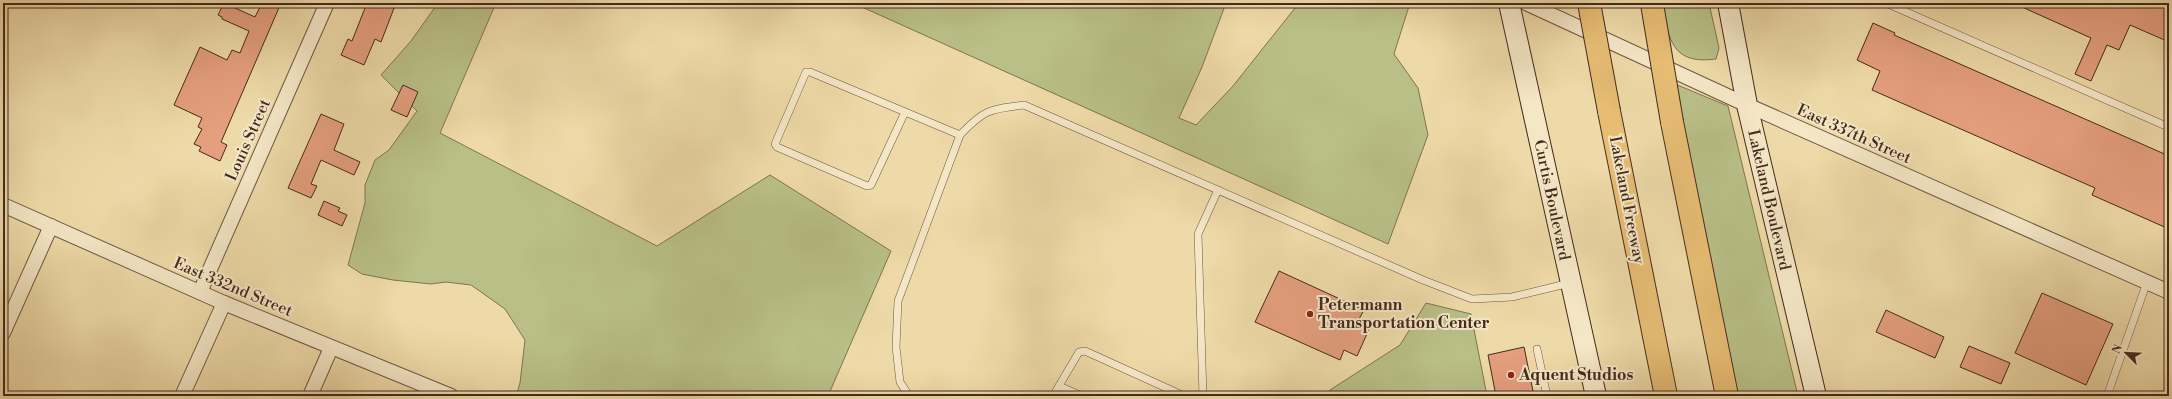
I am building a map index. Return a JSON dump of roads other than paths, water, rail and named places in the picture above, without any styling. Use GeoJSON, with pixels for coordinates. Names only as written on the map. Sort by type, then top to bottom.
{"type":"FeatureCollection","features":[{"type":"Feature","properties":{"kind":"highway","name":"Lakeland Freeway"},"geometry":{"type":"LineString","coordinates":[[1589,3],[1666,396]]}},
{"type":"Feature","properties":{"kind":"highway"},"geometry":{"type":"LineString","coordinates":[[1652,4],[1672,122],[1727,396]]}},
{"type":"Feature","properties":{"kind":"street","name":"Louis Street"},"geometry":{"type":"LineString","coordinates":[[200,292],[327,3]]}},
{"type":"Feature","properties":{"kind":"street","name":"Curtis Boulevard"},"geometry":{"type":"LineString","coordinates":[[1509,3],[1596,396]]}},
{"type":"Feature","properties":{"kind":"street","name":"East 337th Street"},"geometry":{"type":"LineString","coordinates":[[1526,3],[1747,105],[2169,292]]}},
{"type":"Feature","properties":{"kind":"street","name":"Lakeland Boulevard"},"geometry":{"type":"LineString","coordinates":[[1728,3],[1747,105],[1816,396]]}},
{"type":"Feature","properties":{"kind":"street","name":"East 332nd Street"},"geometry":{"type":"LineString","coordinates":[[3,205],[224,303],[451,396]]}},
{"type":"Feature","properties":{"kind":"street"},"geometry":{"type":"LineString","coordinates":[[3,333],[51,226]]}},
{"type":"Feature","properties":{"kind":"street"},"geometry":{"type":"LineString","coordinates":[[182,396],[224,303]]}},
{"type":"Feature","properties":{"kind":"street"},"geometry":{"type":"LineString","coordinates":[[310,396],[331,348]]}},
{"type":"Feature","properties":{"kind":"lane"},"geometry":{"type":"LineString","coordinates":[[1886,3],[2166,126],[2169,119]]}},
{"type":"Feature","properties":{"kind":"lane"},"geometry":{"type":"LineString","coordinates":[[905,112],[871,185],[867,186],[778,148],[775,144],[806,72],[905,112],[960,135]]}},
{"type":"Feature","properties":{"kind":"lane"},"geometry":{"type":"LineString","coordinates":[[909,396],[900,382],[899,375],[896,347],[898,301],[960,135],[978,116],[996,108],[1024,105],[1423,280],[1472,299],[1512,297],[1570,283]]}},
{"type":"Feature","properties":{"kind":"lane"},"geometry":{"type":"LineString","coordinates":[[1203,396],[1198,234],[1218,190]]}},
{"type":"Feature","properties":{"kind":"lane"},"geometry":{"type":"LineString","coordinates":[[2107,396],[2147,282]]}},
{"type":"Feature","properties":{"kind":"lane"},"geometry":{"type":"LineString","coordinates":[[1537,349],[1547,396]]}},
{"type":"Feature","properties":{"kind":"lane"},"geometry":{"type":"LineString","coordinates":[[1053,396],[1079,352],[1085,351],[1184,396]]}},
{"type":"Feature","properties":{"kind":"lane"},"geometry":{"type":"LineString","coordinates":[[1059,386],[1082,396]]}},
{"type":"Feature","properties":{"kind":"place","name":"Petermann Transportation Center"},"geometry":{"type":"Point","coordinates":[1310,314]}},
{"type":"Feature","properties":{"kind":"place","name":"Aquent Studios"},"geometry":{"type":"Point","coordinates":[1511,375]}}]}
